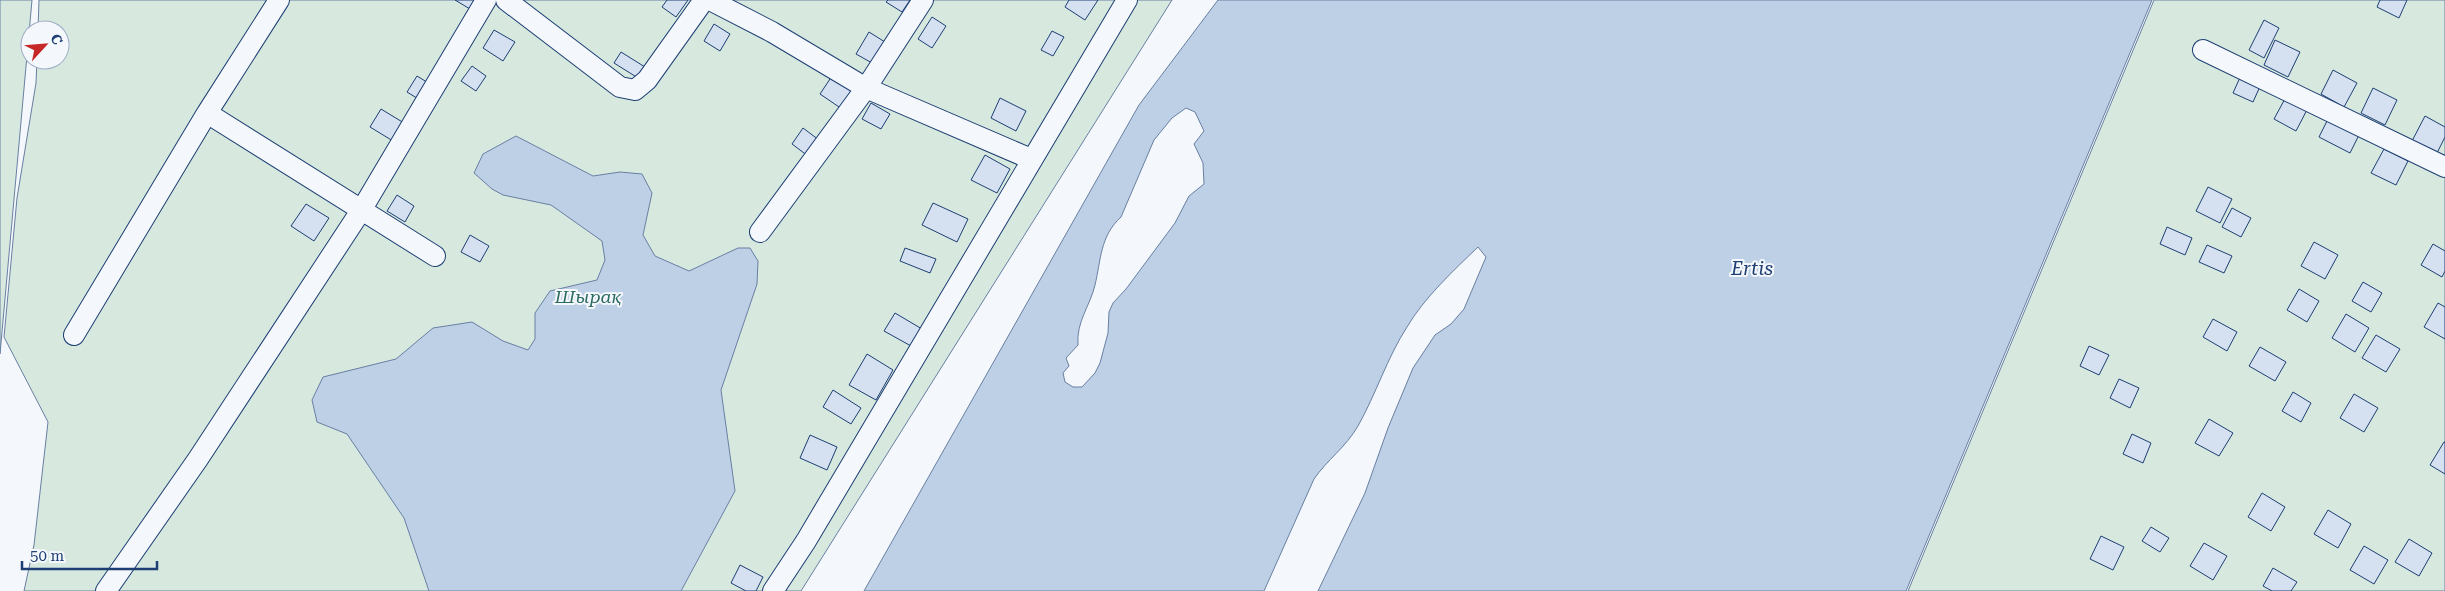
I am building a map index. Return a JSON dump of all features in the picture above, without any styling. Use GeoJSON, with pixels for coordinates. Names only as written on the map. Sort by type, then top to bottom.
{"type":"FeatureCollection","features":[{"type":"Feature","properties":{"kind":"street"},"geometry":{"type":"LineString","coordinates":[[74,335],[207,113],[279,0]]}},
{"type":"Feature","properties":{"kind":"street"},"geometry":{"type":"LineString","coordinates":[[106,591],[198,459],[362,209],[486,0]]}},
{"type":"Feature","properties":{"kind":"street"},"geometry":{"type":"LineString","coordinates":[[506,0],[620,87],[635,90],[647,80],[704,0]]}},
{"type":"Feature","properties":{"kind":"street"},"geometry":{"type":"LineString","coordinates":[[710,0],[772,32],[866,88],[1031,159]]}},
{"type":"Feature","properties":{"kind":"street"},"geometry":{"type":"LineString","coordinates":[[760,232],[866,88],[923,0]]}},
{"type":"Feature","properties":{"kind":"street"},"geometry":{"type":"LineString","coordinates":[[773,591],[806,541],[1127,0]]}},
{"type":"Feature","properties":{"kind":"street"},"geometry":{"type":"LineString","coordinates":[[2203,50],[2445,167]]}},
{"type":"Feature","properties":{"kind":"street"},"geometry":{"type":"LineString","coordinates":[[207,113],[435,256]]}},
{"type":"Feature","properties":{"kind":"green space"},"geometry":{"type":"Polygon","coordinates":[[[0,0],[32,0],[30,20],[20,20],[20,70],[26,70],[0,354],[0,0]]]}},
{"type":"Feature","properties":{"kind":"green space","name":"Шырақ"},"geometry":{"type":"Polygon","coordinates":[[[39,0],[1172,0],[801,591],[24,591],[34,545],[48,422],[4,337],[17,198],[37,70],[70,70],[70,20],[38,20],[39,0]]]}},
{"type":"Feature","properties":{"kind":"green space"},"geometry":{"type":"Polygon","coordinates":[[[2154,0],[2445,0],[2445,591],[1908,591],[2154,0]]]}},
{"type":"Feature","properties":{"kind":"water","name":"Ertis"},"geometry":{"type":"Polygon","coordinates":[[[1218,0],[2152,0],[1906,591],[1318,591],[1365,493],[1388,428],[1413,368],[1435,335],[1451,324],[1464,309],[1486,257],[1478,247],[1431,295],[1407,327],[1393,351],[1358,426],[1314,479],[1264,591],[864,591],[1139,105],[1218,0]],[[1186,108],[1172,118],[1154,140],[1121,217],[1114,224],[1105,240],[1093,293],[1079,329],[1078,345],[1066,358],[1069,366],[1063,373],[1065,382],[1073,387],[1082,387],[1095,373],[1100,363],[1108,333],[1109,312],[1113,303],[1126,289],[1175,223],[1189,196],[1204,184],[1203,163],[1194,144],[1204,131],[1195,112],[1186,108]]]}},
{"type":"Feature","properties":{"kind":"water"},"geometry":{"type":"Polygon","coordinates":[[[516,136],[593,176],[620,172],[642,174],[652,193],[643,235],[655,256],[689,271],[738,248],[750,248],[758,261],[757,284],[721,390],[735,491],[681,591],[429,591],[404,518],[347,434],[317,422],[312,400],[323,377],[396,359],[433,328],[472,322],[503,341],[528,350],[535,339],[535,313],[550,291],[597,280],[605,260],[602,241],[551,205],[503,195],[492,189],[474,173],[483,154],[516,136]]]}},
{"type":"Feature","properties":{"kind":"building"},"geometry":{"type":"Polygon","coordinates":[[[455,0],[482,0],[475,12],[455,0]]]}},
{"type":"Feature","properties":{"kind":"building"},"geometry":{"type":"Polygon","coordinates":[[[667,0],[688,0],[676,17],[662,7],[667,0]]]}},
{"type":"Feature","properties":{"kind":"building"},"geometry":{"type":"Polygon","coordinates":[[[888,0],[910,0],[902,12],[886,2],[888,0]]]}},
{"type":"Feature","properties":{"kind":"building"},"geometry":{"type":"Polygon","coordinates":[[[1069,0],[1098,0],[1085,20],[1065,7],[1069,0]]]}},
{"type":"Feature","properties":{"kind":"building"},"geometry":{"type":"Polygon","coordinates":[[[2380,0],[2407,0],[2399,18],[2377,7],[2380,0]]]}},
{"type":"Feature","properties":{"kind":"building"},"geometry":{"type":"Polygon","coordinates":[[[932,17],[946,26],[932,48],[918,39],[932,17]]]}},
{"type":"Feature","properties":{"kind":"building"},"geometry":{"type":"Polygon","coordinates":[[[2264,20],[2279,28],[2264,58],[2249,50],[2264,20]]]}},
{"type":"Feature","properties":{"kind":"building"},"geometry":{"type":"Polygon","coordinates":[[[714,24],[730,34],[720,51],[704,41],[714,24]]]}},
{"type":"Feature","properties":{"kind":"building"},"geometry":{"type":"Polygon","coordinates":[[[494,30],[515,42],[503,61],[483,48],[494,30]]]}},
{"type":"Feature","properties":{"kind":"building"},"geometry":{"type":"Polygon","coordinates":[[[1052,31],[1064,37],[1053,56],[1041,50],[1052,31]]]}},
{"type":"Feature","properties":{"kind":"building"},"geometry":{"type":"Polygon","coordinates":[[[869,32],[885,42],[872,63],[856,54],[869,32]]]}},
{"type":"Feature","properties":{"kind":"building"},"geometry":{"type":"Polygon","coordinates":[[[2275,40],[2300,52],[2288,77],[2264,65],[2275,40]]]}},
{"type":"Feature","properties":{"kind":"building"},"geometry":{"type":"Polygon","coordinates":[[[621,52],[645,67],[638,78],[614,63],[621,52]]]}},
{"type":"Feature","properties":{"kind":"building"},"geometry":{"type":"Polygon","coordinates":[[[472,66],[486,76],[476,91],[461,81],[472,66]]]}},
{"type":"Feature","properties":{"kind":"building"},"geometry":{"type":"Polygon","coordinates":[[[2333,70],[2357,83],[2344,107],[2321,94],[2333,70]]]}},
{"type":"Feature","properties":{"kind":"building"},"geometry":{"type":"Polygon","coordinates":[[[2242,73],[2262,82],[2253,102],[2233,93],[2242,73]]]}},
{"type":"Feature","properties":{"kind":"building"},"geometry":{"type":"Polygon","coordinates":[[[417,76],[430,84],[420,100],[407,92],[417,76]]]}},
{"type":"Feature","properties":{"kind":"building"},"geometry":{"type":"Polygon","coordinates":[[[832,76],[854,91],[842,109],[820,94],[832,76]]]}},
{"type":"Feature","properties":{"kind":"building"},"geometry":{"type":"Polygon","coordinates":[[[2373,88],[2397,100],[2385,125],[2361,113],[2373,88]]]}},
{"type":"Feature","properties":{"kind":"building"},"geometry":{"type":"Polygon","coordinates":[[[2287,95],[2309,106],[2296,131],[2274,119],[2287,95]]]}},
{"type":"Feature","properties":{"kind":"building"},"geometry":{"type":"Polygon","coordinates":[[[1000,98],[1026,111],[1016,131],[991,118],[1000,98]]]}},
{"type":"Feature","properties":{"kind":"building"},"geometry":{"type":"Polygon","coordinates":[[[871,103],[890,114],[881,129],[862,119],[871,103]]]}},
{"type":"Feature","properties":{"kind":"building"},"geometry":{"type":"Polygon","coordinates":[[[381,109],[404,123],[393,141],[370,127],[381,109]]]}},
{"type":"Feature","properties":{"kind":"building"},"geometry":{"type":"Polygon","coordinates":[[[2330,115],[2361,131],[2350,153],[2319,137],[2330,115]]]}},
{"type":"Feature","properties":{"kind":"building"},"geometry":{"type":"Polygon","coordinates":[[[2425,116],[2445,127],[2445,137],[2437,153],[2412,141],[2425,116]]]}},
{"type":"Feature","properties":{"kind":"building"},"geometry":{"type":"Polygon","coordinates":[[[803,128],[819,140],[808,156],[792,144],[803,128]]]}},
{"type":"Feature","properties":{"kind":"building"},"geometry":{"type":"Polygon","coordinates":[[[2384,149],[2408,161],[2396,185],[2371,173],[2384,149]]]}},
{"type":"Feature","properties":{"kind":"building"},"geometry":{"type":"Polygon","coordinates":[[[985,155],[1010,169],[997,193],[971,180],[985,155]]]}},
{"type":"Feature","properties":{"kind":"building"},"geometry":{"type":"Polygon","coordinates":[[[2208,187],[2232,199],[2220,223],[2196,211],[2208,187]]]}},
{"type":"Feature","properties":{"kind":"building"},"geometry":{"type":"Polygon","coordinates":[[[397,195],[414,206],[405,222],[387,211],[397,195]]]}},
{"type":"Feature","properties":{"kind":"building"},"geometry":{"type":"Polygon","coordinates":[[[933,203],[968,219],[957,242],[922,225],[933,203]]]}},
{"type":"Feature","properties":{"kind":"building"},"geometry":{"type":"Polygon","coordinates":[[[306,204],[329,218],[314,241],[291,226],[306,204]]]}},
{"type":"Feature","properties":{"kind":"building"},"geometry":{"type":"Polygon","coordinates":[[[2232,208],[2251,218],[2241,237],[2222,227],[2232,208]]]}},
{"type":"Feature","properties":{"kind":"building"},"geometry":{"type":"Polygon","coordinates":[[[2167,227],[2192,238],[2185,255],[2160,244],[2167,227]]]}},
{"type":"Feature","properties":{"kind":"building"},"geometry":{"type":"Polygon","coordinates":[[[470,235],[489,246],[480,262],[461,252],[470,235]]]}},
{"type":"Feature","properties":{"kind":"building"},"geometry":{"type":"Polygon","coordinates":[[[2314,242],[2338,255],[2325,279],[2301,266],[2314,242]]]}},
{"type":"Feature","properties":{"kind":"building"},"geometry":{"type":"Polygon","coordinates":[[[2433,244],[2445,251],[2445,271],[2442,277],[2421,265],[2433,244]]]}},
{"type":"Feature","properties":{"kind":"building"},"geometry":{"type":"Polygon","coordinates":[[[2207,245],[2232,256],[2224,273],[2199,262],[2207,245]]]}},
{"type":"Feature","properties":{"kind":"building"},"geometry":{"type":"Polygon","coordinates":[[[905,248],[936,259],[930,273],[900,261],[905,248]]]}},
{"type":"Feature","properties":{"kind":"building"},"geometry":{"type":"Polygon","coordinates":[[[2363,282],[2382,293],[2371,312],[2352,301],[2363,282]]]}},
{"type":"Feature","properties":{"kind":"building"},"geometry":{"type":"Polygon","coordinates":[[[2299,289],[2319,301],[2307,322],[2287,310],[2299,289]]]}},
{"type":"Feature","properties":{"kind":"building"},"geometry":{"type":"Polygon","coordinates":[[[2438,303],[2445,307],[2445,339],[2424,327],[2438,303]]]}},
{"type":"Feature","properties":{"kind":"building"},"geometry":{"type":"Polygon","coordinates":[[[895,313],[922,329],[911,346],[884,331],[895,313]]]}},
{"type":"Feature","properties":{"kind":"building"},"geometry":{"type":"Polygon","coordinates":[[[2346,314],[2369,328],[2355,352],[2332,338],[2346,314]]]}},
{"type":"Feature","properties":{"kind":"building"},"geometry":{"type":"Polygon","coordinates":[[[2213,319],[2237,332],[2227,351],[2203,337],[2213,319]]]}},
{"type":"Feature","properties":{"kind":"building"},"geometry":{"type":"Polygon","coordinates":[[[2376,335],[2400,349],[2386,372],[2362,358],[2376,335]]]}},
{"type":"Feature","properties":{"kind":"building"},"geometry":{"type":"Polygon","coordinates":[[[2089,346],[2109,355],[2099,375],[2080,366],[2089,346]]]}},
{"type":"Feature","properties":{"kind":"building"},"geometry":{"type":"Polygon","coordinates":[[[2260,347],[2286,362],[2275,381],[2249,366],[2260,347]]]}},
{"type":"Feature","properties":{"kind":"building"},"geometry":{"type":"Polygon","coordinates":[[[867,354],[893,370],[876,400],[849,385],[867,354]]]}},
{"type":"Feature","properties":{"kind":"building"},"geometry":{"type":"Polygon","coordinates":[[[2119,379],[2139,388],[2130,408],[2110,398],[2119,379]]]}},
{"type":"Feature","properties":{"kind":"building"},"geometry":{"type":"Polygon","coordinates":[[[833,390],[861,408],[851,424],[823,407],[833,390]]]}},
{"type":"Feature","properties":{"kind":"building"},"geometry":{"type":"Polygon","coordinates":[[[2293,392],[2311,403],[2301,422],[2282,411],[2293,392]]]}},
{"type":"Feature","properties":{"kind":"building"},"geometry":{"type":"Polygon","coordinates":[[[2354,394],[2378,408],[2364,432],[2340,418],[2354,394]]]}},
{"type":"Feature","properties":{"kind":"building"},"geometry":{"type":"Polygon","coordinates":[[[2209,419],[2233,433],[2219,456],[2195,443],[2209,419]]]}},
{"type":"Feature","properties":{"kind":"building"},"geometry":{"type":"Polygon","coordinates":[[[2132,434],[2151,443],[2143,463],[2123,454],[2132,434]]]}},
{"type":"Feature","properties":{"kind":"building"},"geometry":{"type":"Polygon","coordinates":[[[810,435],[837,447],[827,470],[800,458],[810,435]]]}},
{"type":"Feature","properties":{"kind":"building"},"geometry":{"type":"Polygon","coordinates":[[[2445,442],[2445,474],[2430,465],[2445,442]]]}},
{"type":"Feature","properties":{"kind":"building"},"geometry":{"type":"Polygon","coordinates":[[[2262,493],[2285,507],[2271,531],[2248,517],[2262,493]]]}},
{"type":"Feature","properties":{"kind":"building"},"geometry":{"type":"Polygon","coordinates":[[[2328,510],[2351,524],[2338,548],[2314,534],[2328,510]]]}},
{"type":"Feature","properties":{"kind":"building"},"geometry":{"type":"Polygon","coordinates":[[[2151,527],[2169,538],[2160,552],[2142,541],[2151,527]]]}},
{"type":"Feature","properties":{"kind":"building"},"geometry":{"type":"Polygon","coordinates":[[[2101,536],[2124,547],[2113,570],[2090,559],[2101,536]]]}},
{"type":"Feature","properties":{"kind":"building"},"geometry":{"type":"Polygon","coordinates":[[[2409,539],[2432,553],[2419,576],[2395,562],[2409,539]]]}},
{"type":"Feature","properties":{"kind":"building"},"geometry":{"type":"Polygon","coordinates":[[[2204,543],[2227,556],[2213,580],[2190,566],[2204,543]]]}},
{"type":"Feature","properties":{"kind":"building"},"geometry":{"type":"Polygon","coordinates":[[[2364,546],[2388,560],[2374,584],[2350,570],[2364,546]]]}},
{"type":"Feature","properties":{"kind":"building"},"geometry":{"type":"Polygon","coordinates":[[[740,565],[763,577],[756,591],[746,591],[731,583],[740,565]]]}},
{"type":"Feature","properties":{"kind":"building"},"geometry":{"type":"Polygon","coordinates":[[[2273,568],[2297,582],[2291,591],[2272,591],[2263,586],[2273,568]]]}}]}
